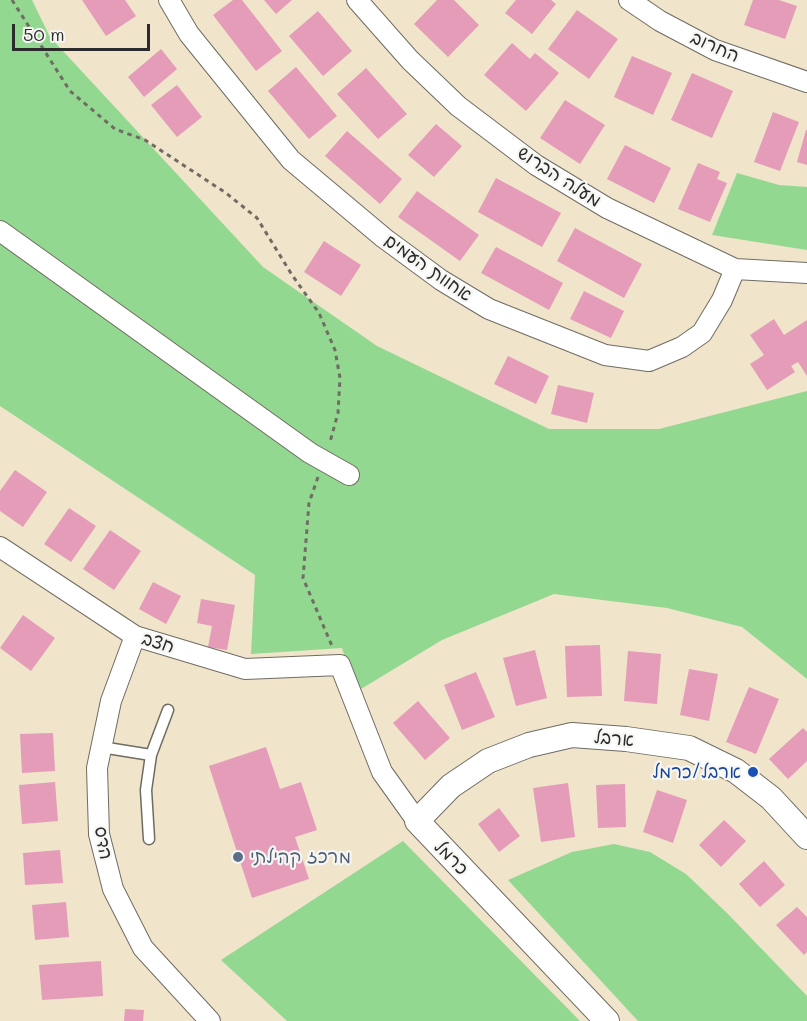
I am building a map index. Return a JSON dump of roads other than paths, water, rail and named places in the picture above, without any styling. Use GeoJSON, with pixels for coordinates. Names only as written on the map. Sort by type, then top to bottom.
{"type":"FeatureCollection","features":[{"type":"Feature","properties":{"kind":"street","name":"אחוות העמים"},"geometry":{"type":"LineString","coordinates":[[169,0],[189,34],[291,160],[384,238],[441,280],[489,309],[605,356],[649,361],[682,347],[702,333],[722,300],[735,269]]}},
{"type":"Feature","properties":{"kind":"street","name":"מעלה הברוש"},"geometry":{"type":"LineString","coordinates":[[357,0],[410,60],[458,106],[536,165],[607,208],[735,269],[807,273]]}},
{"type":"Feature","properties":{"kind":"street","name":"החרוב"},"geometry":{"type":"LineString","coordinates":[[629,0],[660,21],[715,50],[807,82]]}},
{"type":"Feature","properties":{"kind":"street"},"geometry":{"type":"LineString","coordinates":[[0,231],[324,461],[349,475]]}},
{"type":"Feature","properties":{"kind":"street","name":"חצב"},"geometry":{"type":"LineString","coordinates":[[0,547],[135,636],[245,669],[340,665]]}},
{"type":"Feature","properties":{"kind":"street","name":"הדס"},"geometry":{"type":"LineString","coordinates":[[135,636],[111,701],[97,768],[99,834],[113,889],[143,948],[210,1021]]}},
{"type":"Feature","properties":{"kind":"street","name":"כרמל"},"geometry":{"type":"LineString","coordinates":[[340,665],[382,772],[417,821],[607,1021]]}},
{"type":"Feature","properties":{"kind":"street","name":"ארבל"},"geometry":{"type":"LineString","coordinates":[[417,821],[451,786],[488,761],[529,745],[572,735],[626,739],[689,748],[736,771],[771,798],[807,837]]}},
{"type":"Feature","properties":{"kind":"lane"},"geometry":{"type":"LineString","coordinates":[[149,838],[146,790],[151,755],[168,710]]}},
{"type":"Feature","properties":{"kind":"lane"},"geometry":{"type":"LineString","coordinates":[[101,747],[151,755]]}},
{"type":"Feature","properties":{"kind":"place","name":"ארבל/כרמל"},"geometry":{"type":"Point","coordinates":[753,772]}},
{"type":"Feature","properties":{"kind":"place","name":"מרכז קהילתי"},"geometry":{"type":"Point","coordinates":[238,857]}}]}
